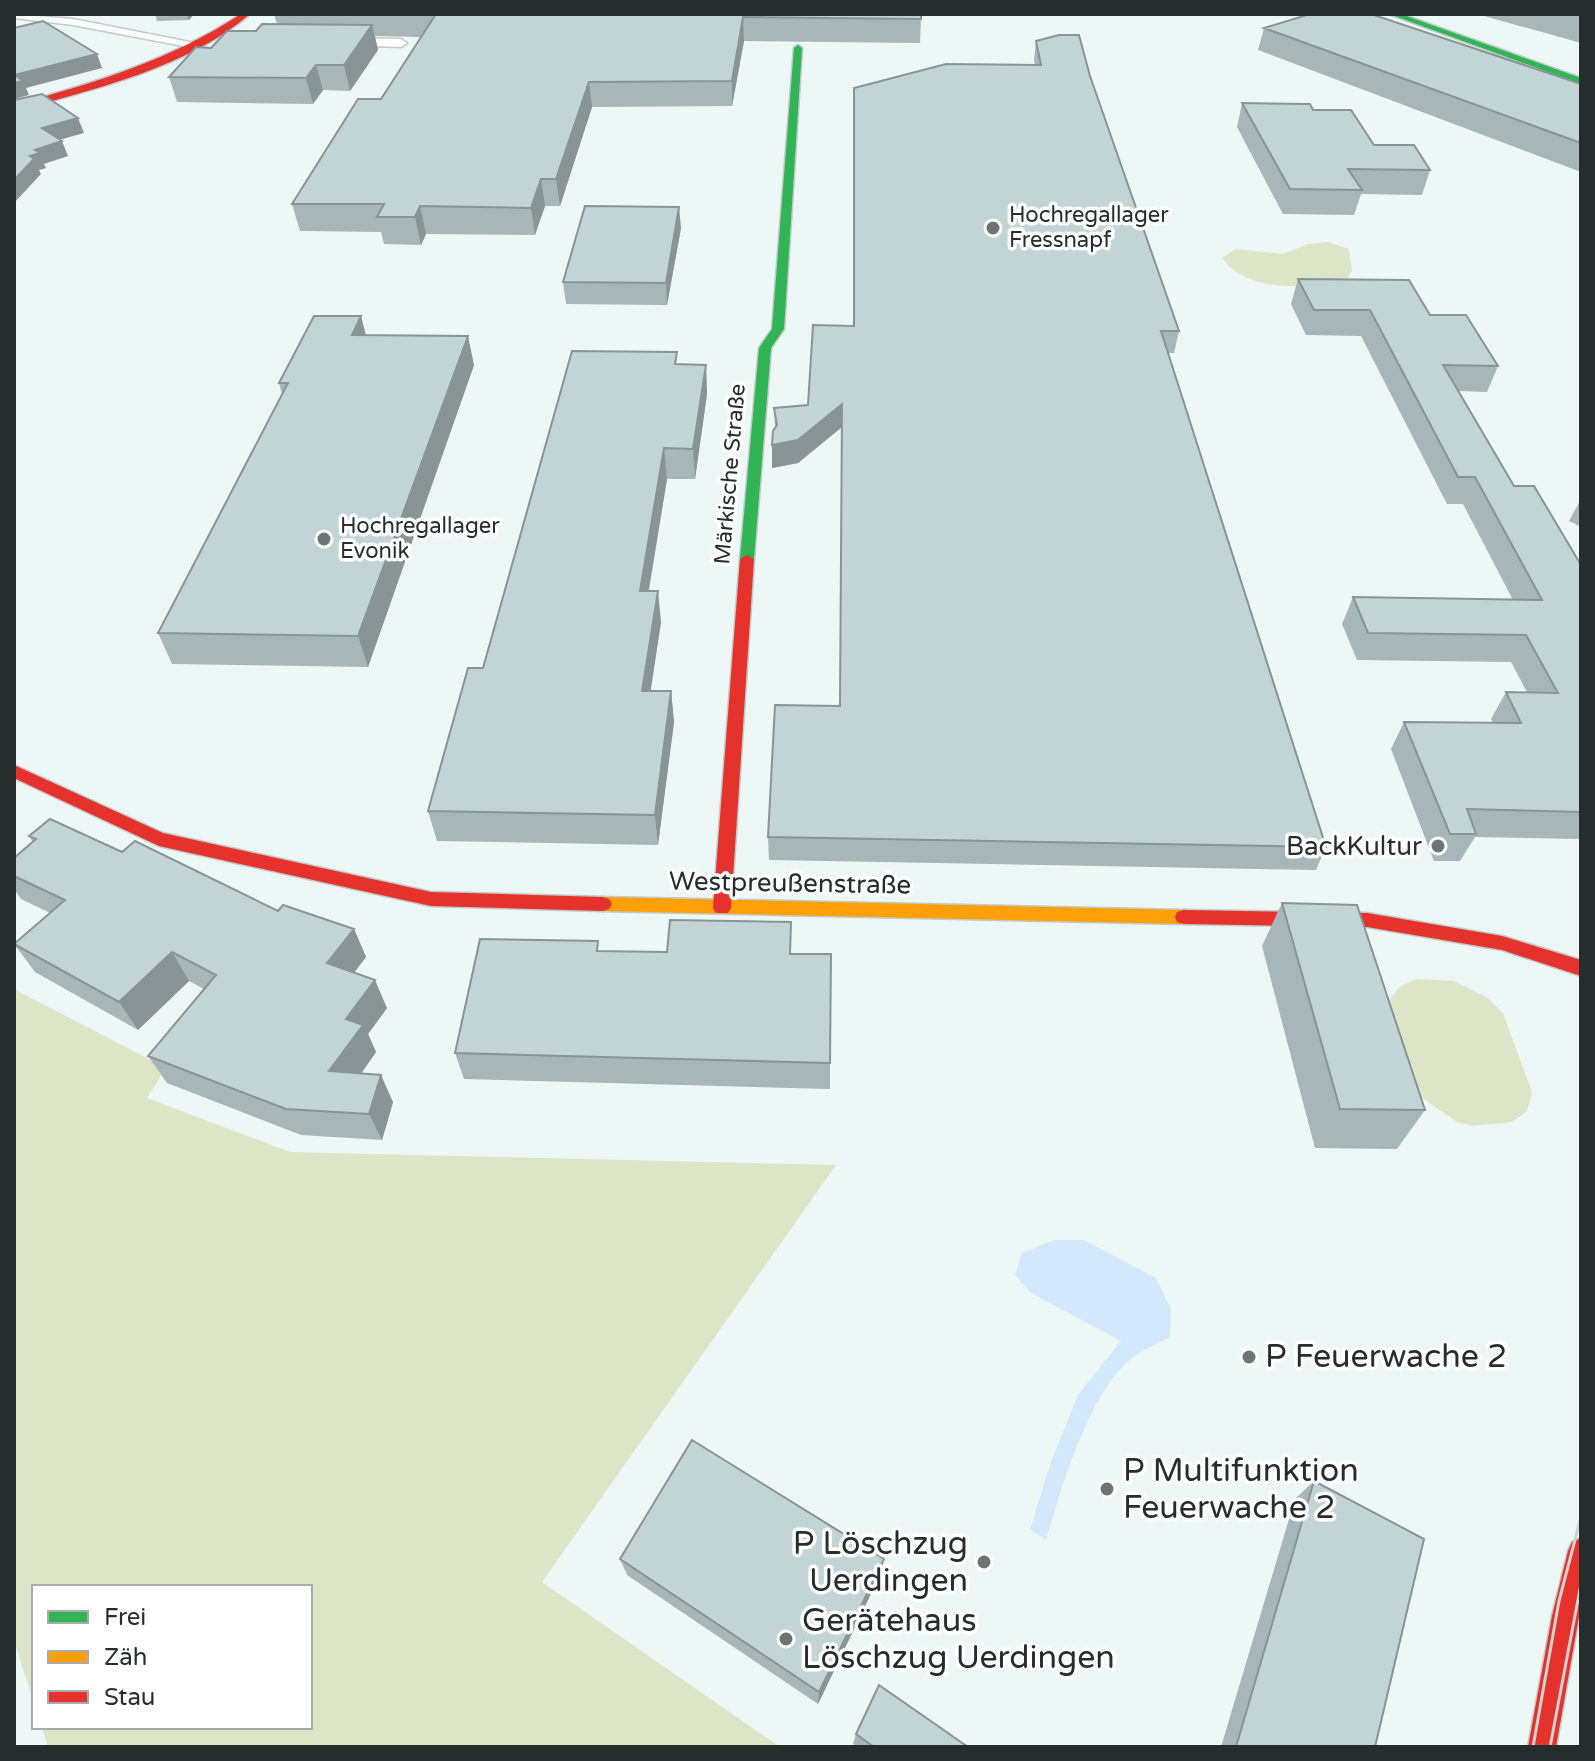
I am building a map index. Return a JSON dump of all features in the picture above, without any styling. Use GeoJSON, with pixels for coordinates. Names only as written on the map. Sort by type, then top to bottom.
{"type":"FeatureCollection","features":[{"type":"Feature","properties":{"kind":"street"},"geometry":{"type":"LineString","coordinates":[[14,108],[121,76],[210,42],[246,14]]}},
{"type":"Feature","properties":{"kind":"street"},"geometry":{"type":"LineString","coordinates":[[1393,14],[1581,81]]}},
{"type":"Feature","properties":{"kind":"street"},"geometry":{"type":"LineString","coordinates":[[14,15],[210,42]]}},
{"type":"Feature","properties":{"kind":"street"},"geometry":{"type":"LineString","coordinates":[[1372,20],[1581,93]]}},
{"type":"Feature","properties":{"kind":"street"},"geometry":{"type":"LineString","coordinates":[[324,42],[401,43]]}},
{"type":"Feature","properties":{"kind":"street","name":"Märkische Straße"},"geometry":{"type":"LineString","coordinates":[[722,908],[734,706],[765,348],[778,329],[798,48]]}},
{"type":"Feature","properties":{"kind":"street","name":"Westpreußenstraße"},"geometry":{"type":"LineString","coordinates":[[14,771],[159,839],[431,899],[722,908],[1367,920],[1402,923],[1502,943],[1581,968]]}},
{"type":"Feature","properties":{"kind":"street"},"geometry":{"type":"LineString","coordinates":[[1542,1747],[1565,1616],[1581,1551]]}},
{"type":"Feature","properties":{"kind":"green space"},"geometry":{"type":"Polygon","coordinates":[[[1327,242],[1349,249],[1352,271],[1344,284],[1295,286],[1262,283],[1233,270],[1222,258],[1236,249],[1283,254],[1308,244],[1327,242]]]}},
{"type":"Feature","properties":{"kind":"green space"},"geometry":{"type":"Polygon","coordinates":[[[1417,979],[1454,981],[1488,998],[1503,1013],[1532,1092],[1527,1111],[1512,1122],[1472,1126],[1457,1122],[1421,1097],[1409,1084],[1387,1013],[1391,997],[1401,986],[1417,979]]]}},
{"type":"Feature","properties":{"kind":"green space"},"geometry":{"type":"Polygon","coordinates":[[[14,989],[166,1068],[147,1098],[290,1152],[836,1165],[542,1582],[780,1747],[48,1747],[43,1729],[312,1729],[312,1585],[32,1585],[32,1697],[14,1641],[14,989]]]}},
{"type":"Feature","properties":{"kind":"water"},"geometry":{"type":"Polygon","coordinates":[[[1054,1240],[1084,1240],[1156,1278],[1171,1309],[1170,1337],[1137,1354],[1120,1369],[1092,1413],[1069,1466],[1046,1540],[1030,1529],[1051,1462],[1078,1395],[1121,1341],[1031,1293],[1015,1275],[1022,1253],[1054,1240]]]}},
{"type":"Feature","properties":{"kind":"building"},"geometry":{"type":"Polygon","coordinates":[[[436,14],[921,14],[921,19],[743,17],[732,81],[589,82],[556,179],[541,179],[531,208],[420,206],[415,217],[377,217],[384,204],[292,204],[358,99],[381,99],[436,14]]]}},
{"type":"Feature","properties":{"kind":"building"},"geometry":{"type":"Polygon","coordinates":[[[1310,14],[1371,14],[1581,84],[1581,143],[1264,28],[1310,14]]]}},
{"type":"Feature","properties":{"kind":"building"},"geometry":{"type":"Polygon","coordinates":[[[43,21],[97,54],[15,75],[23,81],[14,83],[14,28],[43,21]]]}},
{"type":"Feature","properties":{"kind":"building"},"geometry":{"type":"Polygon","coordinates":[[[262,24],[372,25],[344,65],[316,65],[306,78],[169,77],[196,47],[211,48],[227,31],[256,31],[262,24]]]}},
{"type":"Feature","properties":{"kind":"building"},"geometry":{"type":"Polygon","coordinates":[[[1059,35],[1079,35],[1090,76],[1179,331],[1161,331],[1326,847],[768,837],[775,705],[840,706],[842,404],[798,440],[772,445],[773,431],[777,425],[774,408],[808,405],[813,325],[854,326],[854,88],[946,64],[1041,65],[1036,41],[1059,35]]]}},
{"type":"Feature","properties":{"kind":"building"},"geometry":{"type":"Polygon","coordinates":[[[42,94],[78,118],[42,128],[62,141],[35,150],[40,153],[30,156],[34,159],[14,180],[14,100],[42,94]]]}},
{"type":"Feature","properties":{"kind":"building"},"geometry":{"type":"Polygon","coordinates":[[[1242,103],[1310,104],[1313,110],[1351,110],[1374,145],[1414,145],[1430,170],[1348,169],[1362,190],[1290,189],[1242,103]]]}},
{"type":"Feature","properties":{"kind":"building"},"geometry":{"type":"Polygon","coordinates":[[[585,206],[679,207],[666,283],[563,282],[585,206]]]}},
{"type":"Feature","properties":{"kind":"building"},"geometry":{"type":"Polygon","coordinates":[[[1298,279],[1409,280],[1430,315],[1466,315],[1498,366],[1443,365],[1514,486],[1534,486],[1581,565],[1581,812],[1467,809],[1476,834],[1450,834],[1404,722],[1521,723],[1506,692],[1558,693],[1526,635],[1368,633],[1353,597],[1542,600],[1475,477],[1458,477],[1370,310],[1314,310],[1298,279]]]}},
{"type":"Feature","properties":{"kind":"building","name":"Hochregallager Evonik"},"geometry":{"type":"Polygon","coordinates":[[[314,316],[361,316],[352,335],[468,336],[358,636],[158,633],[288,383],[279,383],[314,316]]]}},
{"type":"Feature","properties":{"kind":"building"},"geometry":{"type":"Polygon","coordinates":[[[572,351],[677,352],[675,364],[706,365],[693,449],[664,448],[640,591],[658,591],[642,691],[671,691],[655,815],[428,811],[468,668],[483,668],[572,351]]]}},
{"type":"Feature","properties":{"kind":"building"},"geometry":{"type":"Polygon","coordinates":[[[50,819],[122,852],[135,841],[278,911],[283,905],[354,929],[327,963],[375,980],[346,1019],[363,1025],[329,1071],[381,1075],[369,1114],[286,1109],[148,1056],[216,975],[172,952],[119,1002],[14,944],[65,900],[14,876],[14,858],[36,839],[29,836],[50,819]]]}},
{"type":"Feature","properties":{"kind":"building"},"geometry":{"type":"Polygon","coordinates":[[[1282,903],[1357,905],[1425,1110],[1340,1109],[1282,903]]]}},
{"type":"Feature","properties":{"kind":"building"},"geometry":{"type":"Polygon","coordinates":[[[670,920],[791,922],[790,954],[831,954],[830,1063],[455,1053],[480,939],[598,941],[597,951],[667,952],[670,920]]]}},
{"type":"Feature","properties":{"kind":"building","name":"Gerätehaus Löschzug Uerdingen"},"geometry":{"type":"Polygon","coordinates":[[[692,1440],[884,1559],[819,1692],[620,1559],[692,1440]]]}},
{"type":"Feature","properties":{"kind":"building"},"geometry":{"type":"Polygon","coordinates":[[[1314,1481],[1424,1539],[1375,1747],[1236,1747],[1314,1481]]]}},
{"type":"Feature","properties":{"kind":"building"},"geometry":{"type":"Polygon","coordinates":[[[879,1685],[968,1747],[874,1747],[856,1734],[879,1685]]]}},
{"type":"Feature","properties":{"kind":"tram line"},"geometry":{"type":"LineString","coordinates":[[1533,1747],[1559,1601],[1581,1517]]}},
{"type":"Feature","properties":{"kind":"tram line"},"geometry":{"type":"LineString","coordinates":[[1550,1747],[1581,1584]]}},
{"type":"Feature","properties":{"kind":"traffic: fast"},"geometry":{"type":"LineString","coordinates":[[1393,14],[1581,81]]}},
{"type":"Feature","properties":{"kind":"traffic: fast"},"geometry":{"type":"LineString","coordinates":[[747,559],[765,348],[778,329],[798,48]]}},
{"type":"Feature","properties":{"kind":"traffic: slow"},"geometry":{"type":"LineString","coordinates":[[603,904],[1184,917]]}},
{"type":"Feature","properties":{"kind":"traffic: jam"},"geometry":{"type":"LineString","coordinates":[[14,108],[135,72],[192,47],[246,14]]}},
{"type":"Feature","properties":{"kind":"traffic: jam"},"geometry":{"type":"LineString","coordinates":[[722,908],[747,559]]}},
{"type":"Feature","properties":{"kind":"traffic: jam"},"geometry":{"type":"LineString","coordinates":[[14,771],[159,839],[431,899],[603,904]]}},
{"type":"Feature","properties":{"kind":"traffic: jam"},"geometry":{"type":"LineString","coordinates":[[1184,917],[1367,920],[1502,943],[1581,968]]}},
{"type":"Feature","properties":{"kind":"traffic: jam"},"geometry":{"type":"LineString","coordinates":[[1542,1747],[1565,1616],[1581,1551]]}},
{"type":"Feature","properties":{"kind":"place","name":"Hochregallager Fressnapf"},"geometry":{"type":"Point","coordinates":[993,228]}},
{"type":"Feature","properties":{"kind":"place","name":"Hochregallager Evonik"},"geometry":{"type":"Point","coordinates":[324,539]}},
{"type":"Feature","properties":{"kind":"place","name":"BackKultur"},"geometry":{"type":"Point","coordinates":[1438,846]}},
{"type":"Feature","properties":{"kind":"place","name":"P Feuerwache 2"},"geometry":{"type":"Point","coordinates":[1249,1357]}},
{"type":"Feature","properties":{"kind":"place","name":"P Multifunktion Feuerwache 2"},"geometry":{"type":"Point","coordinates":[1107,1489]}},
{"type":"Feature","properties":{"kind":"place","name":"P Löschzug Uerdingen"},"geometry":{"type":"Point","coordinates":[984,1562]}},
{"type":"Feature","properties":{"kind":"place","name":"Gerätehaus Löschzug Uerdingen"},"geometry":{"type":"Point","coordinates":[786,1639]}}]}
